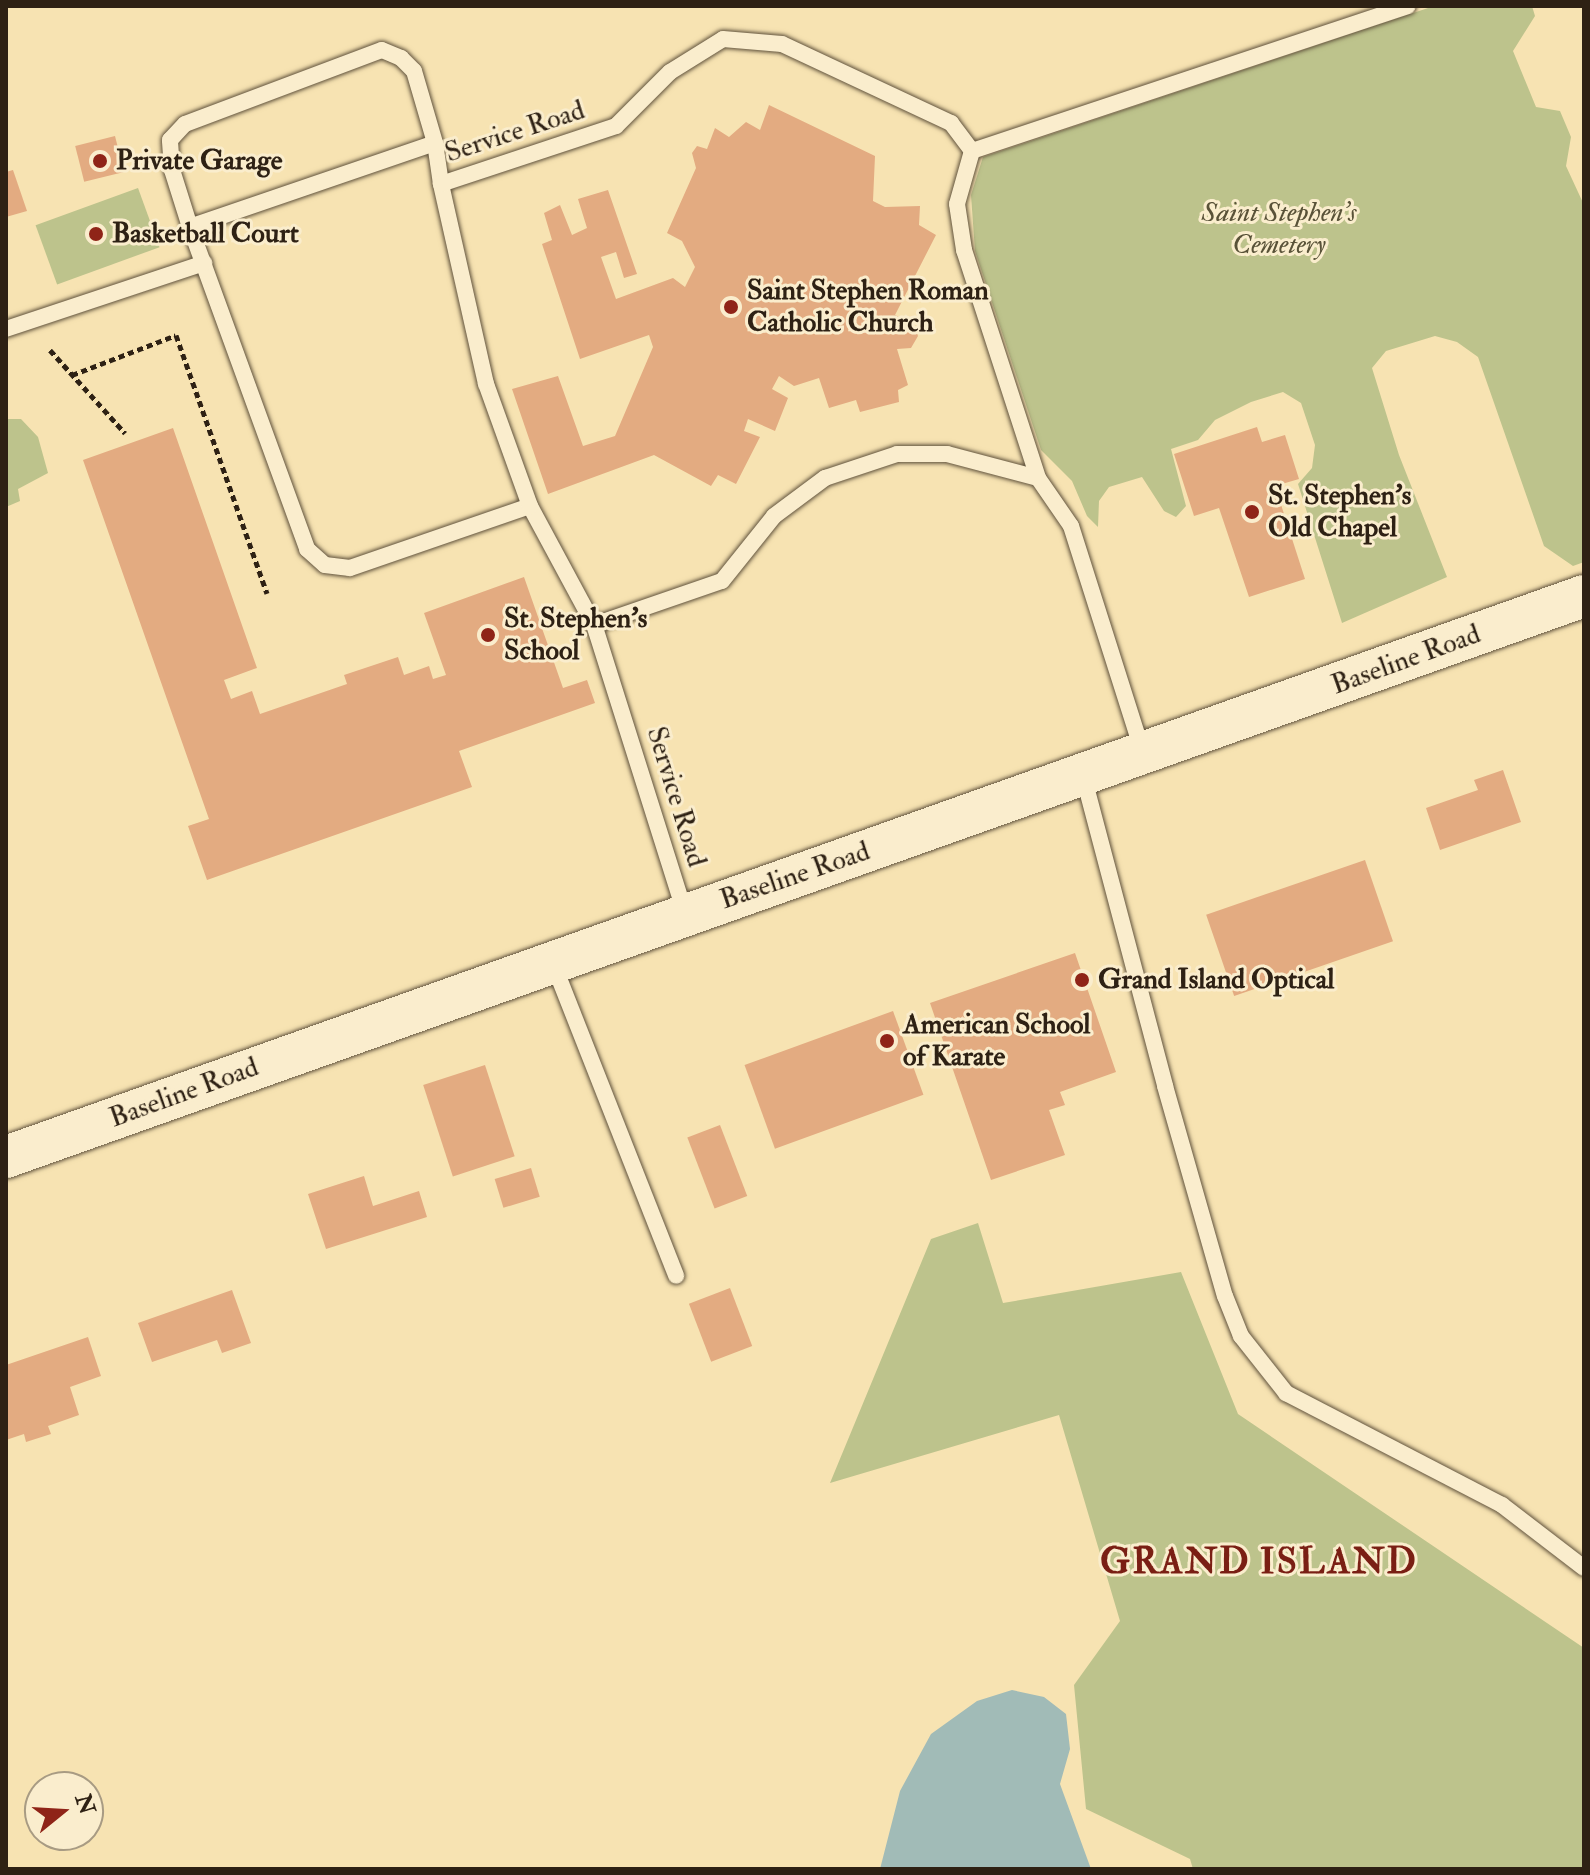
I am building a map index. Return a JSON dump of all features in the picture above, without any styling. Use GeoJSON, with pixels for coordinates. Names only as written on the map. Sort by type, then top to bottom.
{"type":"FeatureCollection","features":[{"type":"Feature","properties":{"kind":"street","name":"Baseline Road"},"geometry":{"type":"LineString","coordinates":[[6,1157],[1584,596]]}},
{"type":"Feature","properties":{"kind":"lane"},"geometry":{"type":"LineString","coordinates":[[1143,754],[1071,526],[1038,478],[964,250],[957,204],[972,151],[1407,6]]}},
{"type":"Feature","properties":{"kind":"lane","name":"Service Road"},"geometry":{"type":"LineString","coordinates":[[685,915],[594,625],[530,506],[486,384],[441,184],[616,126],[670,72],[723,39],[782,44],[951,123],[972,151]]}},
{"type":"Feature","properties":{"kind":"lane"},"geometry":{"type":"LineString","coordinates":[[441,184],[435,143],[414,71],[401,58],[382,50],[185,124],[170,140],[172,170],[190,227],[307,549],[325,565],[350,568],[530,506]]}},
{"type":"Feature","properties":{"kind":"lane"},"geometry":{"type":"LineString","coordinates":[[190,227],[435,143]]}},
{"type":"Feature","properties":{"kind":"lane"},"geometry":{"type":"LineString","coordinates":[[6,329],[204,263]]}},
{"type":"Feature","properties":{"kind":"lane"},"geometry":{"type":"LineString","coordinates":[[594,625],[722,581],[774,516],[825,478],[897,454],[947,454],[1038,478]]}},
{"type":"Feature","properties":{"kind":"lane"},"geometry":{"type":"LineString","coordinates":[[1083,775],[1165,1086],[1225,1296],[1241,1336],[1286,1393],[1502,1505],[1584,1568]]}},
{"type":"Feature","properties":{"kind":"lane"},"geometry":{"type":"LineString","coordinates":[[552,961],[676,1276]]}},
{"type":"Feature","properties":{"kind":"path"},"geometry":{"type":"LineString","coordinates":[[72,375],[176,335],[267,593]]}},
{"type":"Feature","properties":{"kind":"path"},"geometry":{"type":"LineString","coordinates":[[50,350],[125,433]]}},
{"type":"Feature","properties":{"kind":"green space","name":"Saint Stephen's Cemetery"},"geometry":{"type":"Polygon","coordinates":[[[1434,6],[1532,6],[1535,16],[1513,51],[1536,107],[1560,111],[1571,137],[1566,166],[1584,205],[1584,562],[1573,566],[1544,546],[1478,357],[1457,342],[1435,336],[1386,351],[1372,368],[1399,455],[1447,577],[1342,623],[1298,484],[1312,468],[1315,445],[1301,403],[1283,392],[1251,402],[1215,420],[1198,440],[1171,449],[1186,506],[1176,517],[1164,511],[1142,477],[1109,487],[1099,501],[1098,527],[1087,516],[1072,481],[1041,450],[975,251],[971,195],[983,157],[1434,6]]]}},
{"type":"Feature","properties":{"kind":"green space","name":"Basketball Court"},"geometry":{"type":"Polygon","coordinates":[[[138,188],[160,247],[57,284],[36,225],[138,188]]]}},
{"type":"Feature","properties":{"kind":"green space"},"geometry":{"type":"Polygon","coordinates":[[[6,419],[21,419],[38,437],[48,473],[18,489],[20,501],[6,507],[6,419]]]}},
{"type":"Feature","properties":{"kind":"green space"},"geometry":{"type":"Polygon","coordinates":[[[978,1223],[1003,1303],[1181,1272],[1238,1414],[1584,1648],[1584,1869],[1193,1869],[1190,1859],[1086,1809],[1074,1685],[1120,1621],[1059,1415],[830,1483],[931,1239],[978,1223]]]}},
{"type":"Feature","properties":{"kind":"water"},"geometry":{"type":"Polygon","coordinates":[[[1012,1690],[1044,1697],[1066,1714],[1070,1749],[1060,1784],[1091,1869],[880,1869],[900,1791],[931,1734],[977,1701],[1012,1690]]]}},
{"type":"Feature","properties":{"kind":"building","name":"Saint Stephen Roman Catholic Church"},"geometry":{"type":"Polygon","coordinates":[[[769,105],[875,156],[873,201],[885,207],[920,206],[919,225],[936,235],[895,315],[914,326],[918,336],[911,348],[897,349],[908,385],[898,390],[899,402],[860,412],[856,400],[829,408],[819,378],[794,386],[779,376],[772,389],[788,398],[775,431],[748,419],[744,431],[760,437],[736,484],[718,475],[711,486],[654,455],[548,494],[512,389],[558,376],[583,446],[615,436],[653,347],[649,335],[580,359],[542,244],[552,240],[544,213],[560,205],[572,235],[587,228],[578,199],[608,190],[637,274],[624,278],[616,252],[601,257],[616,299],[673,278],[685,287],[695,267],[682,241],[667,233],[696,168],[692,153],[697,146],[707,149],[715,128],[729,137],[746,122],[760,130],[769,105]]]}},
{"type":"Feature","properties":{"kind":"building","name":"Private Garage"},"geometry":{"type":"Polygon","coordinates":[[[115,136],[124,172],[84,182],[75,146],[115,136]]]}},
{"type":"Feature","properties":{"kind":"building"},"geometry":{"type":"Polygon","coordinates":[[[13,170],[27,211],[6,217],[6,172],[13,170]]]}},
{"type":"Feature","properties":{"kind":"building","name":"St. Stephen's Old Chapel"},"geometry":{"type":"Polygon","coordinates":[[[1257,427],[1262,442],[1285,435],[1299,479],[1275,486],[1305,579],[1249,597],[1219,508],[1194,516],[1174,454],[1257,427]]]}},
{"type":"Feature","properties":{"kind":"building","name":"St. Stephen's School"},"geometry":{"type":"Polygon","coordinates":[[[173,428],[257,668],[224,680],[231,699],[252,691],[260,714],[347,684],[344,675],[398,657],[404,675],[429,666],[433,679],[446,675],[424,613],[524,577],[563,688],[587,680],[595,703],[459,751],[472,787],[207,880],[188,826],[209,819],[83,460],[173,428]]]}},
{"type":"Feature","properties":{"kind":"building"},"geometry":{"type":"Polygon","coordinates":[[[1503,770],[1521,822],[1440,850],[1426,808],[1478,790],[1474,780],[1503,770]]]}},
{"type":"Feature","properties":{"kind":"building"},"geometry":{"type":"Polygon","coordinates":[[[1365,860],[1393,941],[1234,996],[1206,915],[1365,860]]]}},
{"type":"Feature","properties":{"kind":"building"},"geometry":{"type":"Polygon","coordinates":[[[1075,953],[1116,1072],[1060,1092],[1065,1105],[1049,1110],[1065,1155],[991,1180],[930,1003],[1075,953]]]}},
{"type":"Feature","properties":{"kind":"building"},"geometry":{"type":"Polygon","coordinates":[[[893,1011],[923,1095],[775,1149],[745,1065],[893,1011]]]}},
{"type":"Feature","properties":{"kind":"building"},"geometry":{"type":"Polygon","coordinates":[[[485,1065],[515,1156],[453,1176],[423,1085],[485,1065]]]}},
{"type":"Feature","properties":{"kind":"building"},"geometry":{"type":"Polygon","coordinates":[[[720,1125],[747,1196],[715,1208],[687,1138],[720,1125]]]}},
{"type":"Feature","properties":{"kind":"building"},"geometry":{"type":"Polygon","coordinates":[[[531,1168],[540,1197],[503,1208],[495,1179],[531,1168]]]}},
{"type":"Feature","properties":{"kind":"building"},"geometry":{"type":"Polygon","coordinates":[[[364,1176],[373,1206],[419,1191],[427,1217],[326,1249],[308,1194],[364,1176]]]}},
{"type":"Feature","properties":{"kind":"building"},"geometry":{"type":"Polygon","coordinates":[[[730,1288],[752,1346],[711,1362],[689,1304],[730,1288]]]}},
{"type":"Feature","properties":{"kind":"building"},"geometry":{"type":"Polygon","coordinates":[[[232,1290],[251,1343],[222,1353],[217,1340],[152,1362],[138,1323],[232,1290]]]}},
{"type":"Feature","properties":{"kind":"building"},"geometry":{"type":"Polygon","coordinates":[[[88,1337],[101,1376],[70,1387],[79,1415],[48,1426],[51,1434],[26,1442],[24,1434],[6,1440],[6,1365],[88,1337]]]}},
{"type":"Feature","properties":{"kind":"place","name":"Private Garage"},"geometry":{"type":"Point","coordinates":[100,161]}},
{"type":"Feature","properties":{"kind":"place","name":"Basketball Court"},"geometry":{"type":"Point","coordinates":[96,234]}},
{"type":"Feature","properties":{"kind":"place","name":"Saint Stephen Roman Catholic Church"},"geometry":{"type":"Point","coordinates":[731,307]}},
{"type":"Feature","properties":{"kind":"place","name":"St. Stephen's Old Chapel"},"geometry":{"type":"Point","coordinates":[1252,512]}},
{"type":"Feature","properties":{"kind":"place","name":"St. Stephen's School"},"geometry":{"type":"Point","coordinates":[488,635]}},
{"type":"Feature","properties":{"kind":"place","name":"Grand Island Optical"},"geometry":{"type":"Point","coordinates":[1082,980]}},
{"type":"Feature","properties":{"kind":"place","name":"American School of Karate"},"geometry":{"type":"Point","coordinates":[887,1041]}},
{"type":"Feature","properties":{"kind":"district","name":"GRAND ISLAND"},"geometry":{"type":"Point","coordinates":[1259,1562]}}]}
